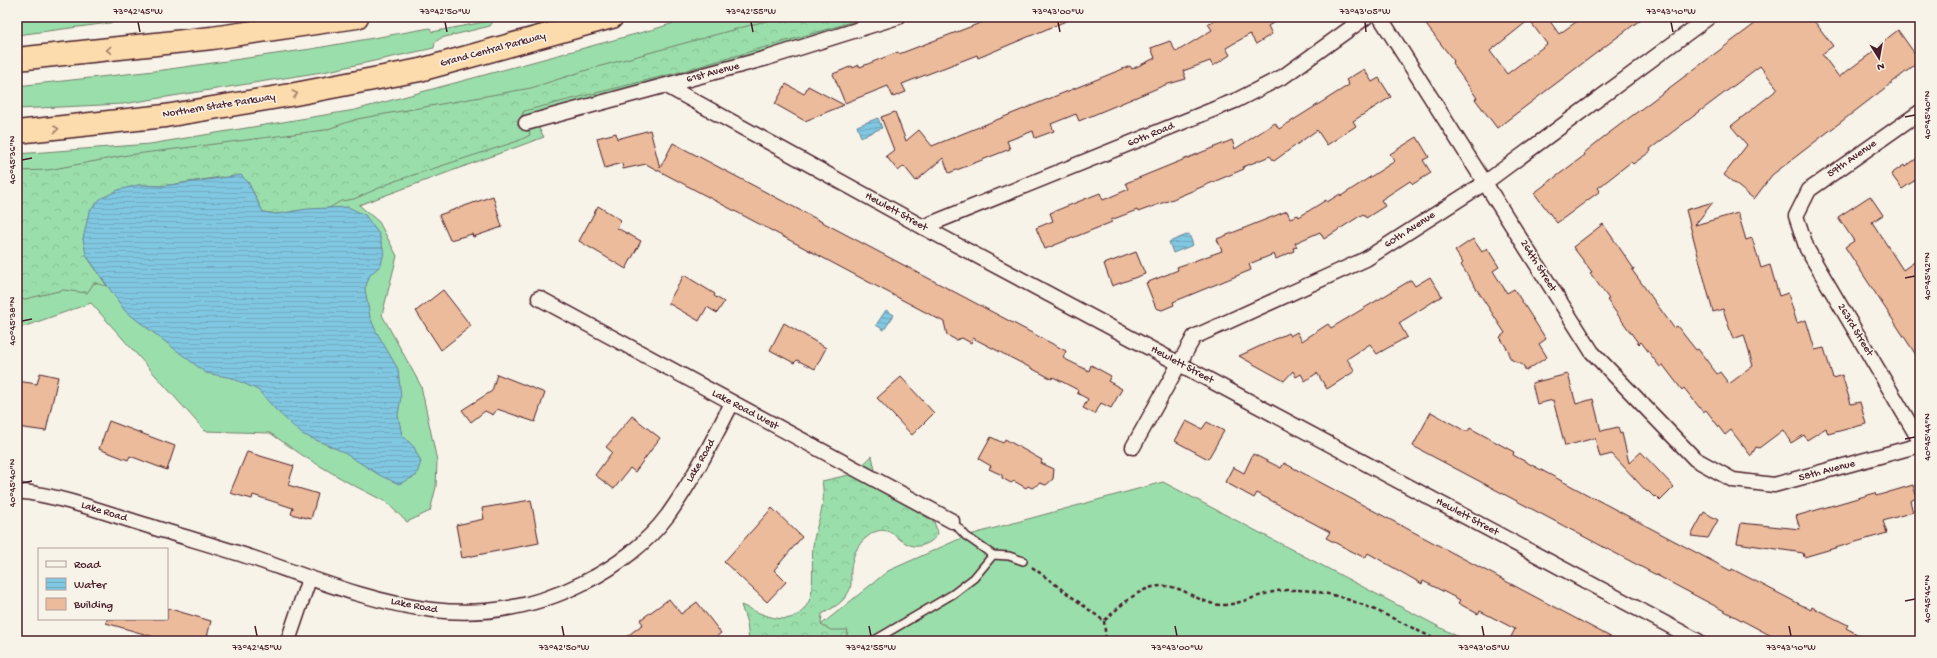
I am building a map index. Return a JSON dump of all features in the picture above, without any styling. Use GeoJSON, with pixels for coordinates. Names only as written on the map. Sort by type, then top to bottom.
{"type":"FeatureCollection","features":[{"type":"Feature","properties":{"kind":"highway"},"geometry":{"type":"LineString","coordinates":[[148,46],[261,17]]}},
{"type":"Feature","properties":{"kind":"highway"},"geometry":{"type":"LineString","coordinates":[[17,59],[148,46],[331,22],[357,17]]}},
{"type":"Feature","properties":{"kind":"highway","name":"Grand Central Parkway"},"geometry":{"type":"LineString","coordinates":[[420,70],[612,17]]}},
{"type":"Feature","properties":{"kind":"highway","name":"Northern State Parkway"},"geometry":{"type":"LineString","coordinates":[[17,132],[165,116],[290,95],[420,70]]}},
{"type":"Feature","properties":{"kind":"street","name":"61st Avenue"},"geometry":{"type":"LineString","coordinates":[[526,123],[767,58],[898,17]]}},
{"type":"Feature","properties":{"kind":"street","name":"60th Road"},"geometry":{"type":"LineString","coordinates":[[923,227],[1237,100],[1284,76],[1366,17]]}},
{"type":"Feature","properties":{"kind":"street","name":"264th Street"},"geometry":{"type":"LineString","coordinates":[[1380,17],[1486,182],[1592,352],[1695,460],[1733,480]]}},
{"type":"Feature","properties":{"kind":"street","name":"60th Avenue"},"geometry":{"type":"LineString","coordinates":[[1133,447],[1194,337],[1366,259],[1486,182],[1709,17]]}},
{"type":"Feature","properties":{"kind":"street","name":"Hewlett Street"},"geometry":{"type":"LineString","coordinates":[[667,86],[923,227],[1698,641]]}},
{"type":"Feature","properties":{"kind":"street","name":"59th Avenue"},"geometry":{"type":"LineString","coordinates":[[1796,216],[1809,190],[1920,112]]}},
{"type":"Feature","properties":{"kind":"street","name":"263rd Street"},"geometry":{"type":"LineString","coordinates":[[1796,216],[1807,249],[1920,441]]}},
{"type":"Feature","properties":{"kind":"street","name":"Lake Road West"},"geometry":{"type":"LineString","coordinates":[[539,298],[952,521]]}},
{"type":"Feature","properties":{"kind":"street","name":"Lake Road"},"geometry":{"type":"LineString","coordinates":[[17,491],[32,492],[74,502],[251,558],[309,579],[393,603],[434,611],[463,613],[503,610],[525,606],[561,594],[599,575],[643,542],[661,522],[703,461],[732,403]]}},
{"type":"Feature","properties":{"kind":"street","name":"58th Avenue"},"geometry":{"type":"LineString","coordinates":[[1733,480],[1774,485],[1920,445]]}},
{"type":"Feature","properties":{"kind":"street"},"geometry":{"type":"LineString","coordinates":[[288,641],[309,579]]}},
{"type":"Feature","properties":{"kind":"lane"},"geometry":{"type":"LineString","coordinates":[[952,521],[966,536],[993,556],[1008,556],[1023,561]]}},
{"type":"Feature","properties":{"kind":"lane"},"geometry":{"type":"LineString","coordinates":[[873,641],[953,594],[974,578],[993,556]]}},
{"type":"Feature","properties":{"kind":"path"},"geometry":{"type":"LineString","coordinates":[[1023,561],[1104,621],[1106,641]]}},
{"type":"Feature","properties":{"kind":"path"},"geometry":{"type":"LineString","coordinates":[[1104,621],[1128,599],[1142,590],[1153,586],[1179,588],[1205,601],[1224,605],[1271,591],[1290,590],[1330,595],[1366,606],[1439,641]]}},
{"type":"Feature","properties":{"kind":"green space"},"geometry":{"type":"Polygon","coordinates":[[[17,17],[155,17],[17,35],[17,17]]]}},
{"type":"Feature","properties":{"kind":"green space"},"geometry":{"type":"Polygon","coordinates":[[[17,17],[49,17],[17,21],[17,17]]]}},
{"type":"Feature","properties":{"kind":"green space"},"geometry":{"type":"Polygon","coordinates":[[[692,17],[879,17],[849,28],[533,118],[544,137],[359,205],[379,222],[397,256],[382,315],[421,386],[437,461],[436,487],[430,511],[407,522],[386,502],[349,483],[305,457],[270,433],[205,431],[91,303],[17,329],[17,154],[150,144],[355,110],[658,28],[692,17]]]}},
{"type":"Feature","properties":{"kind":"green space"},"geometry":{"type":"Polygon","coordinates":[[[780,17],[869,17],[680,72],[524,111],[520,120],[529,128],[530,135],[518,141],[395,181],[354,199],[341,201],[329,208],[277,214],[263,212],[248,182],[221,177],[163,186],[138,185],[86,255],[107,286],[94,283],[87,293],[63,290],[17,301],[17,171],[48,170],[128,155],[325,130],[357,119],[531,88],[590,69],[780,17]]]}},
{"type":"Feature","properties":{"kind":"green space"},"geometry":{"type":"Polygon","coordinates":[[[494,20],[490,26],[441,38],[435,42],[434,48],[328,71],[123,104],[17,109],[17,86],[163,70],[311,49],[430,28],[432,32],[494,20]]]}},
{"type":"Feature","properties":{"kind":"green space"},"geometry":{"type":"Polygon","coordinates":[[[872,456],[876,475],[893,495],[934,522],[938,533],[930,542],[914,546],[905,543],[891,533],[880,530],[874,532],[860,543],[853,560],[850,590],[840,603],[822,614],[821,625],[831,630],[848,630],[846,641],[749,641],[747,623],[741,605],[759,613],[787,619],[795,616],[803,610],[809,601],[812,589],[812,552],[814,537],[823,499],[822,481],[853,474],[872,456]]]}},
{"type":"Feature","properties":{"kind":"green space"},"geometry":{"type":"Polygon","coordinates":[[[1163,482],[1466,641],[801,641],[888,571],[966,536],[1163,482]]]}},
{"type":"Feature","properties":{"kind":"water"},"geometry":{"type":"Polygon","coordinates":[[[878,118],[882,128],[861,137],[857,126],[878,118]]]}},
{"type":"Feature","properties":{"kind":"water"},"geometry":{"type":"Polygon","coordinates":[[[241,175],[248,182],[263,212],[277,214],[307,209],[348,207],[365,215],[379,234],[384,252],[381,265],[370,275],[365,289],[370,317],[376,331],[398,369],[401,397],[398,415],[402,435],[414,447],[421,462],[416,476],[399,484],[381,476],[341,451],[302,434],[277,411],[258,390],[232,378],[206,373],[125,311],[86,255],[83,239],[89,212],[100,199],[118,190],[138,185],[163,186],[241,175]]]}},
{"type":"Feature","properties":{"kind":"water"},"geometry":{"type":"Polygon","coordinates":[[[1189,234],[1193,245],[1173,253],[1169,242],[1189,234]]]}},
{"type":"Feature","properties":{"kind":"water"},"geometry":{"type":"Polygon","coordinates":[[[886,310],[894,315],[884,330],[876,325],[886,310]]]}},
{"type":"Feature","properties":{"kind":"building"},"geometry":{"type":"Polygon","coordinates":[[[996,17],[1073,18],[978,58],[977,55],[902,84],[906,92],[893,97],[888,86],[845,103],[833,74],[852,66],[853,68],[859,65],[860,67],[898,52],[899,54],[996,17]]]}},
{"type":"Feature","properties":{"kind":"building"},"geometry":{"type":"Polygon","coordinates":[[[1220,17],[1283,17],[1268,26],[1272,34],[1256,44],[1250,34],[1226,48],[1230,55],[1213,66],[1210,61],[1183,71],[1186,79],[1165,85],[1079,121],[1076,114],[1051,124],[1054,131],[1035,138],[1033,131],[1007,141],[1010,149],[949,173],[943,158],[916,181],[904,166],[898,171],[886,156],[894,150],[881,117],[895,112],[906,141],[919,130],[932,146],[1130,66],[1132,69],[1155,58],[1151,48],[1170,41],[1176,52],[1212,30],[1208,24],[1220,17]]]}},
{"type":"Feature","properties":{"kind":"building"},"geometry":{"type":"Polygon","coordinates":[[[1420,17],[1547,17],[1559,34],[1583,17],[1644,17],[1497,128],[1475,99],[1477,98],[1452,63],[1454,61],[1420,17]],[[1529,20],[1490,51],[1507,74],[1547,44],[1529,20]]]}},
{"type":"Feature","properties":{"kind":"building"},"geometry":{"type":"Polygon","coordinates":[[[1764,17],[1811,17],[1833,46],[1822,54],[1839,77],[1881,46],[1880,44],[1898,30],[1920,61],[1772,175],[1754,199],[1724,175],[1747,145],[1731,126],[1778,89],[1760,66],[1650,149],[1651,151],[1633,164],[1631,162],[1598,188],[1600,191],[1557,223],[1534,193],[1585,155],[1584,153],[1601,139],[1764,17]]]}},
{"type":"Feature","properties":{"kind":"building"},"geometry":{"type":"Polygon","coordinates":[[[1364,69],[1372,82],[1379,78],[1391,97],[1353,121],[1356,126],[1327,145],[1317,130],[1274,161],[1270,156],[1243,167],[1244,169],[1173,199],[1111,220],[1112,222],[1045,249],[1036,228],[1053,221],[1050,213],[1100,193],[1103,200],[1129,189],[1126,183],[1232,140],[1235,149],[1275,123],[1279,129],[1349,85],[1346,80],[1364,69]]]}},
{"type":"Feature","properties":{"kind":"building"},"geometry":{"type":"Polygon","coordinates":[[[786,84],[804,94],[808,86],[844,105],[805,121],[775,104],[786,84]]]}},
{"type":"Feature","properties":{"kind":"building"},"geometry":{"type":"Polygon","coordinates":[[[650,130],[660,168],[673,143],[1066,351],[1063,358],[1089,371],[1091,365],[1111,376],[1108,381],[1122,389],[1111,408],[1101,403],[1095,414],[1083,408],[1088,399],[1077,393],[1078,390],[1053,377],[1052,379],[973,338],[971,343],[962,338],[956,340],[947,335],[944,322],[646,164],[623,169],[622,163],[605,168],[597,138],[616,133],[617,139],[650,130]]]}},
{"type":"Feature","properties":{"kind":"building"},"geometry":{"type":"Polygon","coordinates":[[[1417,137],[1429,157],[1423,160],[1431,173],[1413,184],[1410,181],[1381,200],[1385,206],[1366,218],[1363,214],[1324,239],[1320,232],[1295,243],[1297,247],[1293,248],[1294,251],[1276,259],[1274,254],[1249,264],[1251,270],[1173,302],[1174,305],[1162,310],[1156,308],[1146,283],[1178,270],[1177,267],[1222,251],[1217,239],[1287,211],[1290,218],[1298,215],[1299,217],[1326,200],[1327,202],[1340,194],[1341,196],[1395,161],[1390,154],[1417,137]]]}},
{"type":"Feature","properties":{"kind":"building"},"geometry":{"type":"Polygon","coordinates":[[[1920,156],[1920,177],[1902,189],[1891,174],[1904,165],[1905,167],[1920,156]]]}},
{"type":"Feature","properties":{"kind":"building"},"geometry":{"type":"Polygon","coordinates":[[[493,196],[502,227],[473,237],[472,234],[450,240],[439,215],[493,196]]]}},
{"type":"Feature","properties":{"kind":"building"},"geometry":{"type":"Polygon","coordinates":[[[1870,196],[1883,215],[1872,222],[1903,270],[1920,258],[1920,361],[1845,247],[1854,241],[1838,217],[1870,196]]]}},
{"type":"Feature","properties":{"kind":"building"},"geometry":{"type":"Polygon","coordinates":[[[1713,202],[1695,225],[1738,213],[1746,240],[1752,238],[1761,268],[1770,265],[1779,296],[1788,293],[1797,323],[1806,320],[1815,350],[1824,348],[1833,378],[1842,375],[1851,404],[1860,402],[1866,424],[1828,434],[1826,428],[1807,440],[1804,435],[1791,443],[1783,430],[1759,448],[1756,447],[1751,456],[1731,430],[1725,435],[1706,410],[1703,412],[1684,388],[1682,390],[1663,365],[1660,367],[1641,342],[1639,344],[1607,300],[1609,299],[1590,273],[1592,272],[1573,247],[1603,224],[1634,269],[1632,270],[1674,328],[1677,326],[1696,350],[1698,349],[1717,374],[1720,372],[1729,384],[1753,366],[1744,335],[1733,339],[1723,309],[1713,312],[1686,210],[1713,202]]]}},
{"type":"Feature","properties":{"kind":"building"},"geometry":{"type":"Polygon","coordinates":[[[598,206],[621,220],[617,228],[641,241],[626,269],[579,241],[598,206]]]}},
{"type":"Feature","properties":{"kind":"building"},"geometry":{"type":"Polygon","coordinates":[[[1473,239],[1482,252],[1487,248],[1499,267],[1493,271],[1507,293],[1514,289],[1546,339],[1539,344],[1547,357],[1526,371],[1523,365],[1512,360],[1509,356],[1509,352],[1500,337],[1505,333],[1461,265],[1463,263],[1455,251],[1473,239]]]}},
{"type":"Feature","properties":{"kind":"building"},"geometry":{"type":"Polygon","coordinates":[[[1136,252],[1145,274],[1112,286],[1104,264],[1136,252]]]}},
{"type":"Feature","properties":{"kind":"building"},"geometry":{"type":"Polygon","coordinates":[[[684,275],[715,294],[714,296],[724,302],[717,313],[707,307],[699,321],[668,303],[684,275]]]}},
{"type":"Feature","properties":{"kind":"building"},"geometry":{"type":"Polygon","coordinates":[[[1430,277],[1442,296],[1399,323],[1407,337],[1377,354],[1370,344],[1347,359],[1355,371],[1327,389],[1317,373],[1305,381],[1301,374],[1296,377],[1293,371],[1284,381],[1239,356],[1288,333],[1290,336],[1297,332],[1302,341],[1328,324],[1331,328],[1411,280],[1415,286],[1430,277]]]}},
{"type":"Feature","properties":{"kind":"building"},"geometry":{"type":"Polygon","coordinates":[[[443,290],[471,326],[441,350],[416,311],[443,290]]]}},
{"type":"Feature","properties":{"kind":"building"},"geometry":{"type":"Polygon","coordinates":[[[784,323],[826,348],[815,369],[797,360],[794,363],[770,350],[784,323]]]}},
{"type":"Feature","properties":{"kind":"building"},"geometry":{"type":"Polygon","coordinates":[[[40,373],[58,377],[46,431],[17,427],[17,381],[37,384],[40,373]]]}},
{"type":"Feature","properties":{"kind":"building"},"geometry":{"type":"Polygon","coordinates":[[[497,374],[545,393],[535,422],[497,409],[493,415],[485,411],[471,422],[462,410],[492,391],[497,374]]]}},
{"type":"Feature","properties":{"kind":"building"},"geometry":{"type":"Polygon","coordinates":[[[1568,374],[1576,404],[1593,399],[1601,431],[1618,427],[1620,434],[1622,433],[1629,463],[1641,452],[1674,487],[1660,501],[1648,491],[1647,492],[1612,454],[1600,457],[1595,438],[1565,446],[1553,400],[1537,404],[1532,383],[1568,374]]]}},
{"type":"Feature","properties":{"kind":"building"},"geometry":{"type":"Polygon","coordinates":[[[901,377],[934,413],[912,435],[877,398],[901,377]]]}},
{"type":"Feature","properties":{"kind":"building"},"geometry":{"type":"Polygon","coordinates":[[[1431,412],[1465,431],[1468,431],[1470,428],[1514,452],[1513,455],[1731,571],[1732,569],[1811,610],[1812,607],[1848,625],[1846,628],[1870,641],[1781,641],[1413,446],[1431,412]]]}},
{"type":"Feature","properties":{"kind":"building"},"geometry":{"type":"Polygon","coordinates":[[[632,416],[660,438],[635,472],[630,468],[614,489],[595,475],[612,452],[606,447],[632,416]]]}},
{"type":"Feature","properties":{"kind":"building"},"geometry":{"type":"Polygon","coordinates":[[[109,421],[175,446],[167,470],[130,456],[128,460],[99,449],[109,421]]]}},
{"type":"Feature","properties":{"kind":"building"},"geometry":{"type":"Polygon","coordinates":[[[1186,421],[1202,429],[1207,422],[1224,431],[1208,459],[1175,441],[1186,421]]]}},
{"type":"Feature","properties":{"kind":"building"},"geometry":{"type":"Polygon","coordinates":[[[991,437],[1003,443],[1005,439],[1042,460],[1041,463],[1054,469],[1053,479],[1046,485],[1040,483],[1032,488],[1028,486],[1026,488],[1014,481],[1011,483],[1002,478],[1002,475],[989,469],[991,466],[979,459],[991,437]]]}},
{"type":"Feature","properties":{"kind":"building"},"geometry":{"type":"Polygon","coordinates":[[[247,452],[294,466],[288,485],[318,494],[311,519],[291,514],[293,508],[253,495],[252,499],[230,493],[247,452]]]}},
{"type":"Feature","properties":{"kind":"building"},"geometry":{"type":"Polygon","coordinates":[[[1253,454],[1281,468],[1284,463],[1618,641],[1520,641],[1511,637],[1515,629],[1480,611],[1478,614],[1458,603],[1460,600],[1423,581],[1422,584],[1368,553],[1365,558],[1326,538],[1330,532],[1257,493],[1254,498],[1225,482],[1233,467],[1244,473],[1253,454]]]}},
{"type":"Feature","properties":{"kind":"building"},"geometry":{"type":"Polygon","coordinates":[[[1913,485],[1917,498],[1910,501],[1913,512],[1883,521],[1887,533],[1804,557],[1803,553],[1737,543],[1741,523],[1800,529],[1796,516],[1875,493],[1876,496],[1913,485]]]}},
{"type":"Feature","properties":{"kind":"building"},"geometry":{"type":"Polygon","coordinates":[[[531,500],[539,543],[462,558],[456,525],[484,519],[482,508],[531,500]]]}},
{"type":"Feature","properties":{"kind":"building"},"geometry":{"type":"Polygon","coordinates":[[[772,508],[802,537],[774,570],[786,582],[767,602],[724,562],[772,508]]]}},
{"type":"Feature","properties":{"kind":"building"},"geometry":{"type":"Polygon","coordinates":[[[1704,512],[1718,520],[1708,538],[1691,536],[1704,512]]]}},
{"type":"Feature","properties":{"kind":"building"},"geometry":{"type":"Polygon","coordinates":[[[669,599],[681,614],[697,602],[721,633],[711,641],[621,641],[643,624],[640,620],[669,599]]]}},
{"type":"Feature","properties":{"kind":"building"},"geometry":{"type":"Polygon","coordinates":[[[168,608],[211,621],[206,641],[168,641],[106,623],[107,620],[168,620],[168,608]]]}}]}
